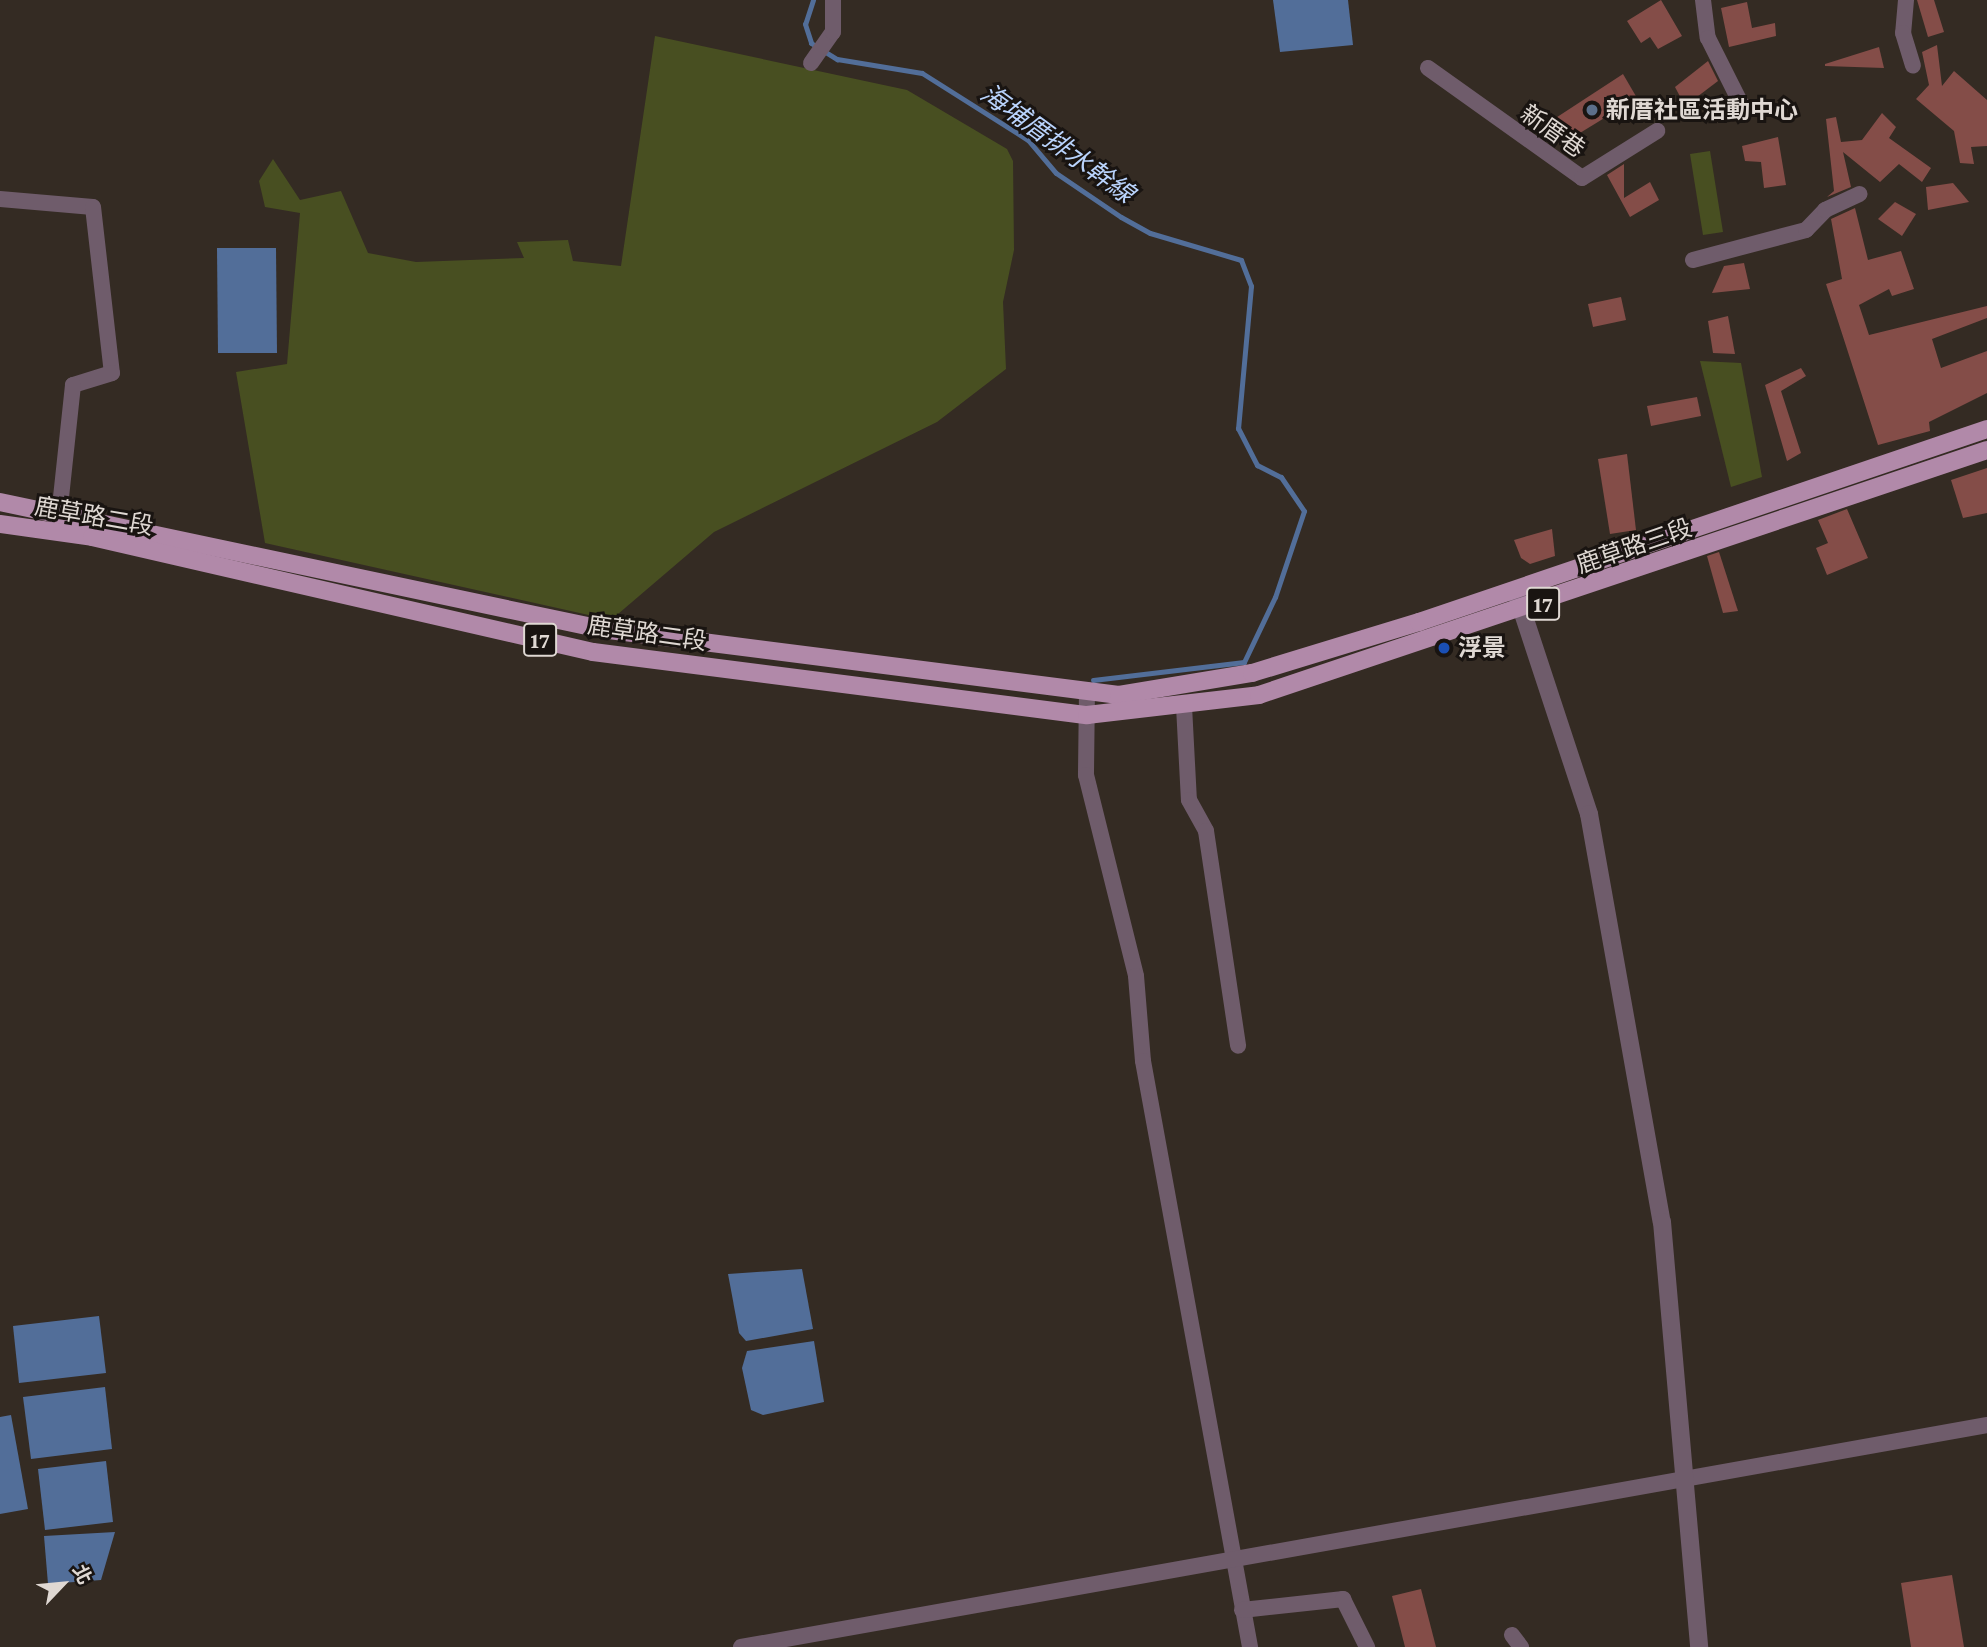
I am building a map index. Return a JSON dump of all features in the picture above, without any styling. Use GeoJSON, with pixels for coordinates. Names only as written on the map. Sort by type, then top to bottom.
{"type":"FeatureCollection","features":[{"type":"Feature","properties":{"kind":"main road","name":"鹿草路三段"},"geometry":{"type":"LineString","coordinates":[[1087,690],[1119,695],[1252,673],[1516,592],[1987,429]]}},
{"type":"Feature","properties":{"kind":"main road","name":"鹿草路三段"},"geometry":{"type":"LineString","coordinates":[[1087,715],[1184,706],[1259,695],[1523,611],[1830,498],[1987,450]]}},
{"type":"Feature","properties":{"kind":"main road","name":"鹿草路二段"},"geometry":{"type":"LineString","coordinates":[[0,502],[59,512],[601,629],[895,671],[1087,690]]}},
{"type":"Feature","properties":{"kind":"main road","name":"鹿草路二段"},"geometry":{"type":"LineString","coordinates":[[0,524],[57,534],[593,652],[1087,715]]}},
{"type":"Feature","properties":{"kind":"street"},"geometry":{"type":"LineString","coordinates":[[811,63],[834,33],[833,0]]}},
{"type":"Feature","properties":{"kind":"street"},"geometry":{"type":"LineString","coordinates":[[1703,0],[1708,38],[1742,106]]}},
{"type":"Feature","properties":{"kind":"street"},"geometry":{"type":"LineString","coordinates":[[1906,0],[1903,33],[1913,66]]}},
{"type":"Feature","properties":{"kind":"street","name":"新厝巷"},"geometry":{"type":"LineString","coordinates":[[1428,68],[1582,178],[1657,131]]}},
{"type":"Feature","properties":{"kind":"street"},"geometry":{"type":"LineString","coordinates":[[1693,260],[1806,230],[1825,210],[1860,194]]}},
{"type":"Feature","properties":{"kind":"street"},"geometry":{"type":"LineString","coordinates":[[0,199],[93,207],[112,373],[74,385],[57,534]]}},
{"type":"Feature","properties":{"kind":"street"},"geometry":{"type":"LineString","coordinates":[[1516,592],[1588,814],[1620,984],[1672,1297],[1683,1483],[1699,1647]]}},
{"type":"Feature","properties":{"kind":"street"},"geometry":{"type":"LineString","coordinates":[[1087,690],[1086,775],[1136,976],[1143,1061],[1232,1561],[1250,1647]]}},
{"type":"Feature","properties":{"kind":"street"},"geometry":{"type":"LineString","coordinates":[[1184,706],[1189,800],[1206,831],[1238,1046]]}},
{"type":"Feature","properties":{"kind":"street"},"geometry":{"type":"LineString","coordinates":[[741,1647],[1683,1483],[1987,1425]]}},
{"type":"Feature","properties":{"kind":"street"},"geometry":{"type":"LineString","coordinates":[[1242,1610],[1343,1599],[1367,1647]]}},
{"type":"Feature","properties":{"kind":"green space"},"geometry":{"type":"Polygon","coordinates":[[[655,36],[907,90],[1007,149],[1013,161],[1014,250],[1003,302],[1006,369],[937,422],[714,532],[611,620],[265,543],[236,372],[287,364],[300,213],[265,207],[259,181],[273,159],[300,200],[341,191],[368,253],[416,262],[524,258],[517,242],[568,240],[573,261],[621,266],[655,36]]]}},
{"type":"Feature","properties":{"kind":"green space"},"geometry":{"type":"Polygon","coordinates":[[[1710,151],[1723,232],[1703,235],[1690,154],[1710,151]]]}},
{"type":"Feature","properties":{"kind":"green space"},"geometry":{"type":"Polygon","coordinates":[[[1700,361],[1741,363],[1762,477],[1731,487],[1700,361]]]}},
{"type":"Feature","properties":{"kind":"water"},"geometry":{"type":"Polygon","coordinates":[[[1273,0],[1348,0],[1353,45],[1280,52],[1273,0]]]}},
{"type":"Feature","properties":{"kind":"water"},"geometry":{"type":"Polygon","coordinates":[[[217,248],[276,248],[277,353],[218,353],[217,248]]]}},
{"type":"Feature","properties":{"kind":"water"},"geometry":{"type":"Polygon","coordinates":[[[802,1269],[813,1329],[746,1341],[739,1333],[728,1274],[802,1269]]]}},
{"type":"Feature","properties":{"kind":"water"},"geometry":{"type":"Polygon","coordinates":[[[99,1316],[106,1373],[19,1383],[13,1326],[99,1316]]]}},
{"type":"Feature","properties":{"kind":"water"},"geometry":{"type":"Polygon","coordinates":[[[814,1341],[824,1402],[763,1415],[751,1410],[742,1368],[747,1351],[814,1341]]]}},
{"type":"Feature","properties":{"kind":"water"},"geometry":{"type":"Polygon","coordinates":[[[105,1387],[112,1449],[31,1459],[23,1397],[105,1387]]]}},
{"type":"Feature","properties":{"kind":"water"},"geometry":{"type":"Polygon","coordinates":[[[11,1415],[28,1509],[0,1514],[0,1417],[11,1415]]]}},
{"type":"Feature","properties":{"kind":"water"},"geometry":{"type":"Polygon","coordinates":[[[106,1461],[113,1522],[45,1530],[38,1469],[106,1461]]]}},
{"type":"Feature","properties":{"kind":"water"},"geometry":{"type":"Polygon","coordinates":[[[115,1532],[101,1580],[48,1584],[44,1536],[115,1532]]]}},
{"type":"Feature","properties":{"kind":"building"},"geometry":{"type":"Polygon","coordinates":[[[1661,0],[1682,36],[1658,49],[1650,37],[1641,43],[1627,21],[1661,0]]]}},
{"type":"Feature","properties":{"kind":"building"},"geometry":{"type":"Polygon","coordinates":[[[1917,0],[1934,0],[1944,32],[1928,37],[1917,0]]]}},
{"type":"Feature","properties":{"kind":"building"},"geometry":{"type":"Polygon","coordinates":[[[1747,2],[1752,28],[1775,23],[1776,36],[1729,47],[1721,8],[1747,2]]]}},
{"type":"Feature","properties":{"kind":"building"},"geometry":{"type":"Polygon","coordinates":[[[1937,45],[1942,86],[1954,71],[1987,100],[1987,146],[1971,147],[1974,164],[1960,163],[1954,131],[1916,99],[1929,85],[1922,52],[1937,45]]]}},
{"type":"Feature","properties":{"kind":"building"},"geometry":{"type":"Polygon","coordinates":[[[1879,47],[1884,68],[1825,66],[1825,64],[1879,47]]]}},
{"type":"Feature","properties":{"kind":"building"},"geometry":{"type":"Polygon","coordinates":[[[1708,61],[1718,81],[1685,106],[1675,87],[1708,61]]]}},
{"type":"Feature","properties":{"kind":"building","name":"新厝社區活動中心"},"geometry":{"type":"Polygon","coordinates":[[[1623,74],[1637,98],[1562,144],[1548,123],[1623,74]]]}},
{"type":"Feature","properties":{"kind":"building"},"geometry":{"type":"Polygon","coordinates":[[[1882,113],[1896,127],[1889,138],[1931,168],[1922,182],[1899,164],[1880,182],[1843,152],[1851,187],[1827,197],[1834,191],[1826,119],[1836,117],[1841,142],[1862,140],[1882,113]]]}},
{"type":"Feature","properties":{"kind":"building"},"geometry":{"type":"Polygon","coordinates":[[[1778,137],[1786,185],[1764,188],[1761,162],[1745,161],[1742,146],[1778,137]]]}},
{"type":"Feature","properties":{"kind":"building"},"geometry":{"type":"Polygon","coordinates":[[[1624,164],[1624,198],[1650,182],[1659,200],[1630,217],[1607,175],[1624,164]]]}},
{"type":"Feature","properties":{"kind":"building"},"geometry":{"type":"Polygon","coordinates":[[[1953,183],[1969,202],[1928,210],[1926,187],[1953,183]]]}},
{"type":"Feature","properties":{"kind":"building"},"geometry":{"type":"Polygon","coordinates":[[[1895,202],[1916,214],[1902,236],[1878,219],[1895,202]]]}},
{"type":"Feature","properties":{"kind":"building"},"geometry":{"type":"Polygon","coordinates":[[[1855,208],[1868,260],[1901,251],[1914,289],[1892,296],[1889,289],[1859,305],[1869,335],[1987,306],[1987,318],[1932,339],[1941,368],[1987,351],[1987,393],[1929,422],[1930,431],[1878,445],[1826,284],[1842,279],[1831,219],[1855,208]]]}},
{"type":"Feature","properties":{"kind":"building"},"geometry":{"type":"Polygon","coordinates":[[[1744,263],[1750,289],[1712,293],[1724,266],[1744,263]]]}},
{"type":"Feature","properties":{"kind":"building"},"geometry":{"type":"Polygon","coordinates":[[[1621,297],[1626,320],[1593,327],[1588,304],[1621,297]]]}},
{"type":"Feature","properties":{"kind":"building"},"geometry":{"type":"Polygon","coordinates":[[[1728,316],[1735,354],[1713,353],[1708,321],[1728,316]]]}},
{"type":"Feature","properties":{"kind":"building"},"geometry":{"type":"Polygon","coordinates":[[[1801,368],[1806,376],[1781,391],[1801,453],[1787,461],[1765,385],[1801,368]]]}},
{"type":"Feature","properties":{"kind":"building"},"geometry":{"type":"Polygon","coordinates":[[[1697,397],[1701,416],[1651,426],[1647,406],[1697,397]]]}},
{"type":"Feature","properties":{"kind":"building"},"geometry":{"type":"Polygon","coordinates":[[[1627,454],[1636,530],[1610,534],[1598,459],[1627,454]]]}},
{"type":"Feature","properties":{"kind":"building"},"geometry":{"type":"Polygon","coordinates":[[[1987,468],[1987,513],[1963,518],[1951,480],[1987,468]]]}},
{"type":"Feature","properties":{"kind":"building"},"geometry":{"type":"Polygon","coordinates":[[[1847,509],[1868,558],[1827,575],[1816,548],[1828,543],[1818,520],[1847,509]]]}},
{"type":"Feature","properties":{"kind":"building"},"geometry":{"type":"Polygon","coordinates":[[[1552,529],[1555,556],[1530,564],[1521,558],[1514,540],[1552,529]]]}},
{"type":"Feature","properties":{"kind":"building"},"geometry":{"type":"Polygon","coordinates":[[[1719,552],[1738,611],[1723,613],[1707,556],[1719,552]]]}},
{"type":"Feature","properties":{"kind":"building"},"geometry":{"type":"Polygon","coordinates":[[[1952,1575],[1964,1647],[1911,1647],[1901,1583],[1952,1575]]]}},
{"type":"Feature","properties":{"kind":"building"},"geometry":{"type":"Polygon","coordinates":[[[1421,1589],[1436,1647],[1405,1647],[1392,1596],[1421,1589]]]}},
{"type":"Feature","properties":{"kind":"waterway","name":"海埔厝排水幹線"},"geometry":{"type":"LineString","coordinates":[[813,0],[805,24],[811,43],[837,59],[922,73],[1028,140],[1056,173],[1121,217],[1150,233],[1241,260],[1251,286],[1238,428],[1257,465],[1281,477],[1304,511],[1275,597],[1244,662],[1093,680]]}},
{"type":"Feature","properties":{"kind":"place","name":"新厝社區活動中心"},"geometry":{"type":"Point","coordinates":[1592,110]}},
{"type":"Feature","properties":{"kind":"place","name":"浮景"},"geometry":{"type":"Point","coordinates":[1444,648]}}]}
